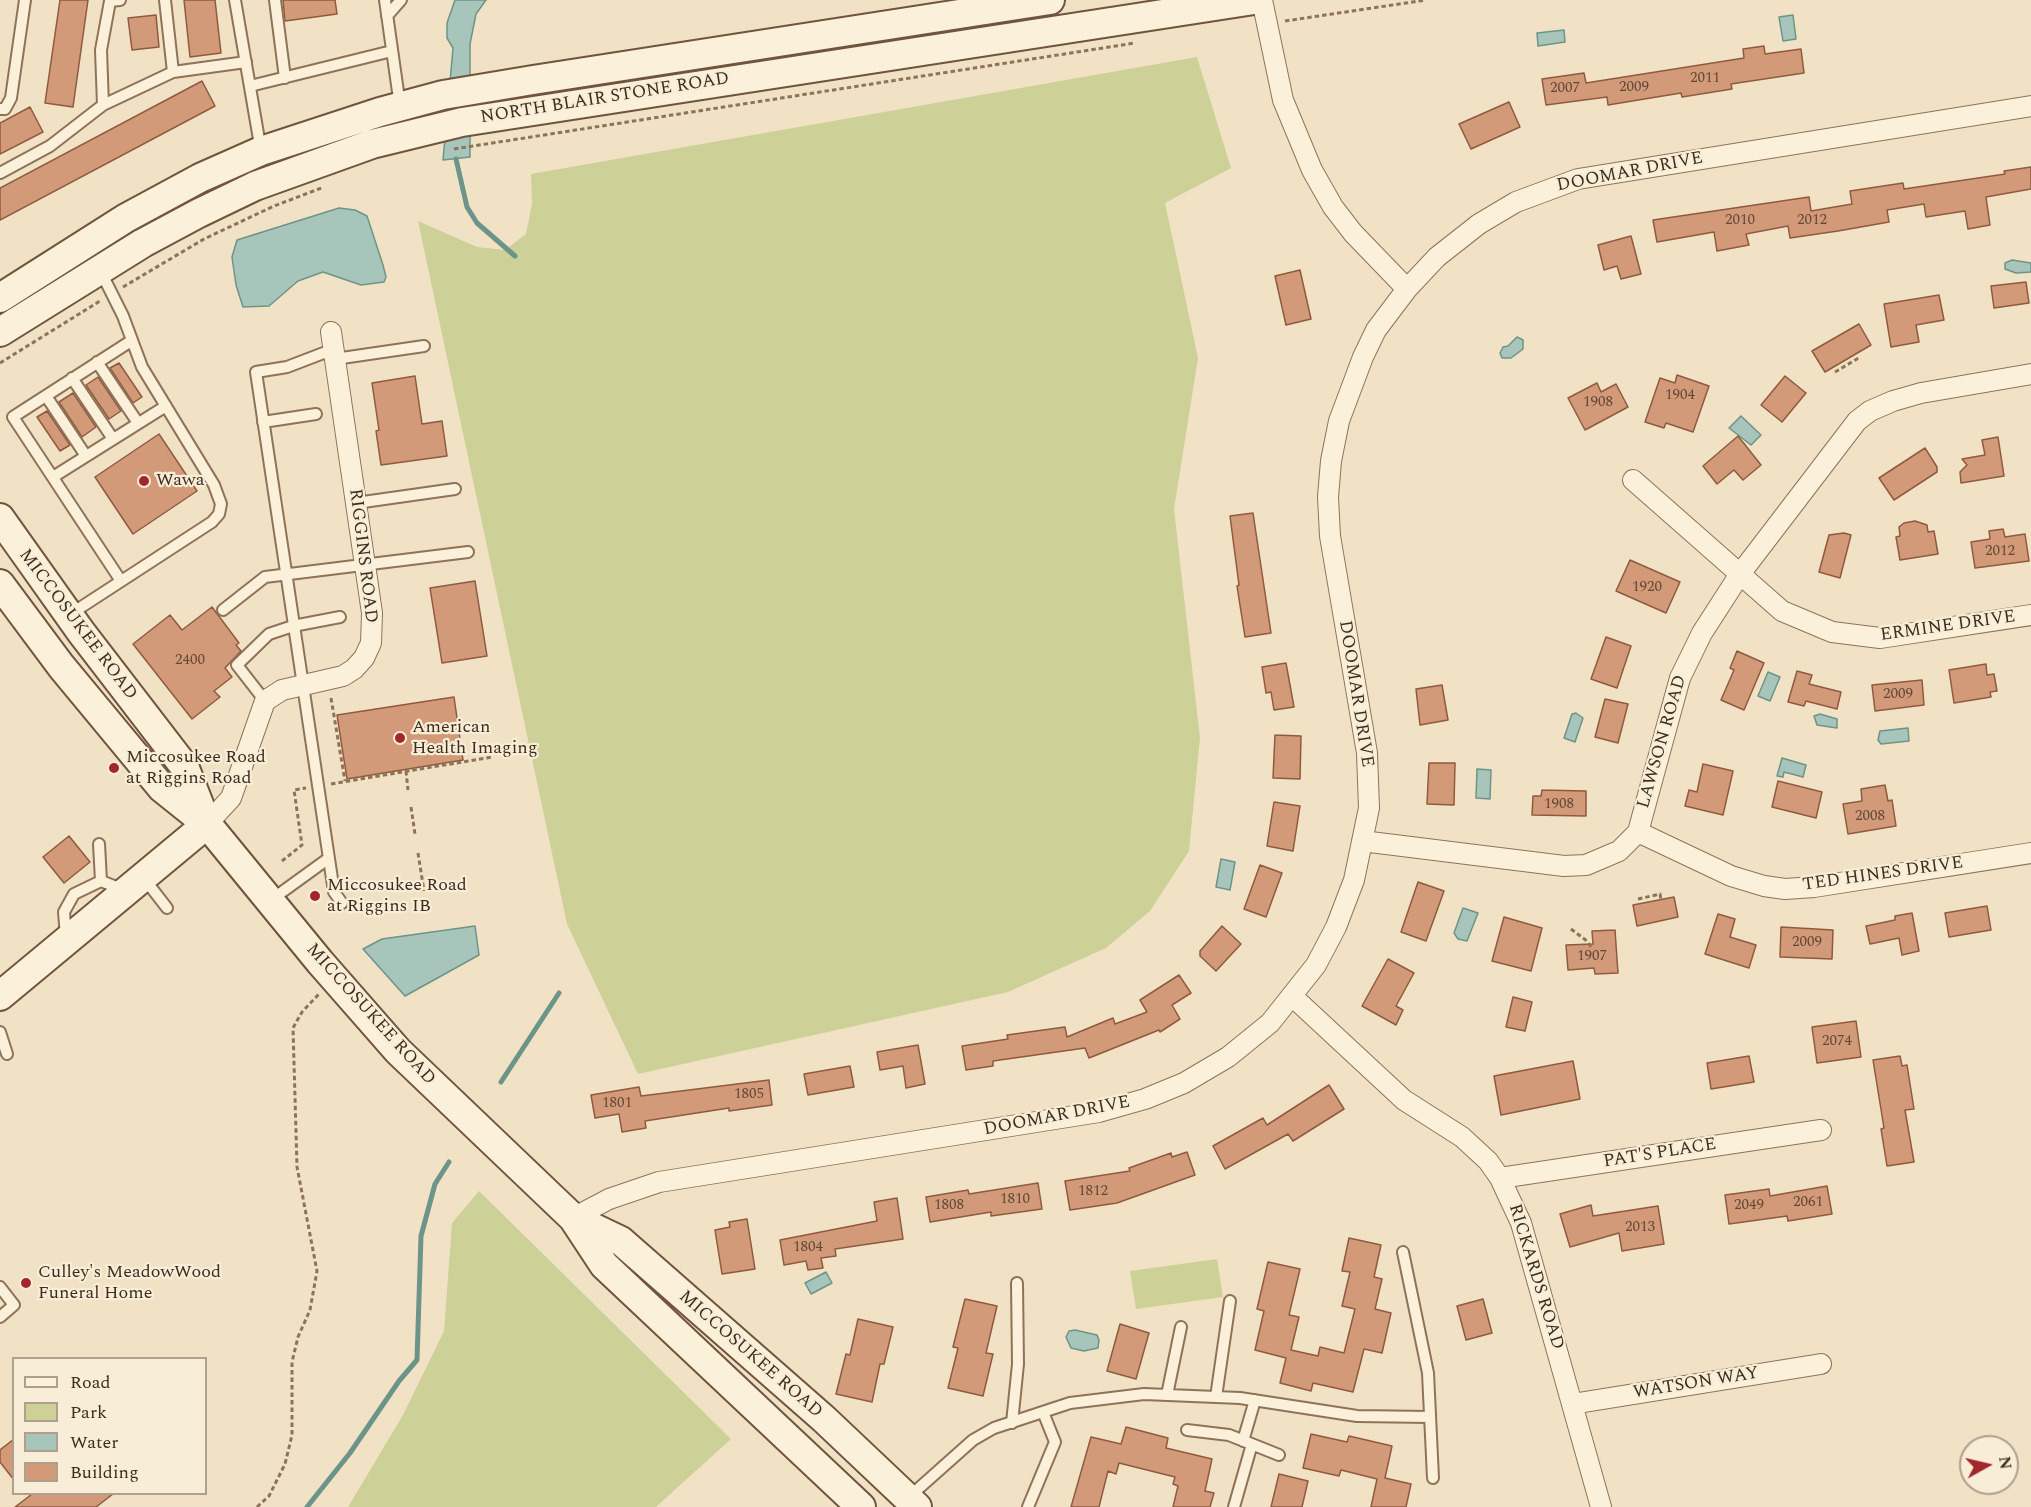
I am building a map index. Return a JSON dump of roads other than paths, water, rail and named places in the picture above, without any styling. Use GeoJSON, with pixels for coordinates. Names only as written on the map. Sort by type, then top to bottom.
{"type":"FeatureCollection","features":[{"type":"Feature","properties":{"kind":"main road","name":"NORTH BLAIR STONE ROAD"},"geometry":{"type":"LineString","coordinates":[[0,298],[126,218],[200,178],[261,151],[322,129],[400,106],[443,95],[522,82],[1050,0]]}},
{"type":"Feature","properties":{"kind":"main road","name":"NORTH BLAIR STONE ROAD"},"geometry":{"type":"LineString","coordinates":[[0,332],[110,280],[143,243],[255,186],[372,144],[462,122],[1254,0]]}},
{"type":"Feature","properties":{"kind":"main road"},"geometry":{"type":"LineString","coordinates":[[400,106],[405,136]]}},
{"type":"Feature","properties":{"kind":"main road","name":"MICCOSUKEE ROAD"},"geometry":{"type":"LineString","coordinates":[[0,518],[69,615],[184,766],[207,824]]}},
{"type":"Feature","properties":{"kind":"main road","name":"MICCOSUKEE ROAD"},"geometry":{"type":"LineString","coordinates":[[0,584],[61,666],[162,788],[207,824],[334,979],[398,1051],[573,1218],[604,1265],[861,1507]]}},
{"type":"Feature","properties":{"kind":"main road"},"geometry":{"type":"LineString","coordinates":[[0,996],[67,940],[123,883],[207,824]]}},
{"type":"Feature","properties":{"kind":"main road","name":"MICCOSUKEE ROAD"},"geometry":{"type":"LineString","coordinates":[[573,1218],[621,1241],[824,1419],[908,1504]]}},
{"type":"Feature","properties":{"kind":"street"},"geometry":{"type":"LineString","coordinates":[[1262,0],[1283,100],[1312,170],[1333,207],[1353,233],[1407,289]]}},
{"type":"Feature","properties":{"kind":"street","name":"DOOMAR DRIVE"},"geometry":{"type":"LineString","coordinates":[[573,1218],[609,1198],[658,1182],[1099,1112],[1145,1099],[1184,1083],[1228,1057],[1270,1023],[1316,965],[1336,927],[1354,880],[1369,807],[1367,753],[1330,536],[1330,479],[1339,422],[1350,386],[1376,330],[1407,289],[1437,257],[1479,224],[1516,202],[1578,179],[2031,106]]}},
{"type":"Feature","properties":{"kind":"street","name":"RIGGINS ROAD"},"geometry":{"type":"LineString","coordinates":[[265,701],[282,690],[343,676],[354,669],[364,658],[370,643],[372,628],[364,564],[333,347]]}},
{"type":"Feature","properties":{"kind":"street","name":"LAWSON ROAD"},"geometry":{"type":"LineString","coordinates":[[1362,841],[1564,866],[1586,865],[1619,851],[1638,832],[1680,678],[1702,633],[1740,574],[1857,421],[1870,411],[1921,393],[2031,374]]}},
{"type":"Feature","properties":{"kind":"street","name":"ERMINE DRIVE"},"geometry":{"type":"LineString","coordinates":[[1634,480],[1782,611],[1823,629],[1858,637],[1918,633],[2031,615]]}},
{"type":"Feature","properties":{"kind":"street"},"geometry":{"type":"LineString","coordinates":[[207,824],[231,798],[265,701]]}},
{"type":"Feature","properties":{"kind":"street","name":"TED HINES DRIVE"},"geometry":{"type":"LineString","coordinates":[[1638,832],[1731,876],[1764,886],[1785,889],[1814,887],[2031,853]]}},
{"type":"Feature","properties":{"kind":"street","name":"RICKARDS ROAD"},"geometry":{"type":"LineString","coordinates":[[1292,996],[1404,1100],[1462,1137],[1488,1161],[1500,1178],[1521,1223],[1601,1507]]}},
{"type":"Feature","properties":{"kind":"street","name":"PAT'S PLACE"},"geometry":{"type":"LineString","coordinates":[[1500,1178],[1821,1130]]}},
{"type":"Feature","properties":{"kind":"street","name":"WATSON WAY"},"geometry":{"type":"LineString","coordinates":[[1572,1404],[1821,1364]]}},
{"type":"Feature","properties":{"kind":"lane"},"geometry":{"type":"LineString","coordinates":[[0,109],[5,109],[11,98],[25,0]]}},
{"type":"Feature","properties":{"kind":"lane"},"geometry":{"type":"LineString","coordinates":[[103,105],[101,50],[110,1],[120,0]]}},
{"type":"Feature","properties":{"kind":"lane"},"geometry":{"type":"LineString","coordinates":[[165,0],[173,72]]}},
{"type":"Feature","properties":{"kind":"lane"},"geometry":{"type":"LineString","coordinates":[[235,0],[261,151]]}},
{"type":"Feature","properties":{"kind":"lane"},"geometry":{"type":"LineString","coordinates":[[274,0],[285,78]]}},
{"type":"Feature","properties":{"kind":"lane"},"geometry":{"type":"LineString","coordinates":[[385,0],[400,106]]}},
{"type":"Feature","properties":{"kind":"lane"},"geometry":{"type":"LineString","coordinates":[[387,16],[402,0]]}},
{"type":"Feature","properties":{"kind":"lane"},"geometry":{"type":"LineString","coordinates":[[250,86],[392,51]]}},
{"type":"Feature","properties":{"kind":"lane"},"geometry":{"type":"LineString","coordinates":[[0,173],[50,146],[103,105],[173,72],[246,62]]}},
{"type":"Feature","properties":{"kind":"lane"},"geometry":{"type":"LineString","coordinates":[[69,615],[212,522],[219,514],[221,504],[214,485],[142,367],[110,280]]}},
{"type":"Feature","properties":{"kind":"lane"},"geometry":{"type":"LineString","coordinates":[[121,581],[13,417],[131,341]]}},
{"type":"Feature","properties":{"kind":"lane"},"geometry":{"type":"LineString","coordinates":[[342,903],[334,892],[256,372],[287,367],[333,347],[424,345]]}},
{"type":"Feature","properties":{"kind":"lane"},"geometry":{"type":"LineString","coordinates":[[97,362],[138,423]]}},
{"type":"Feature","properties":{"kind":"lane"},"geometry":{"type":"LineString","coordinates":[[72,378],[113,439]]}},
{"type":"Feature","properties":{"kind":"lane"},"geometry":{"type":"LineString","coordinates":[[46,396],[86,456]]}},
{"type":"Feature","properties":{"kind":"lane"},"geometry":{"type":"LineString","coordinates":[[53,477],[166,406]]}},
{"type":"Feature","properties":{"kind":"lane"},"geometry":{"type":"LineString","coordinates":[[263,422],[315,414]]}},
{"type":"Feature","properties":{"kind":"lane"},"geometry":{"type":"LineString","coordinates":[[356,503],[455,489]]}},
{"type":"Feature","properties":{"kind":"lane"},"geometry":{"type":"LineString","coordinates":[[223,610],[265,577],[468,552]]}},
{"type":"Feature","properties":{"kind":"lane"},"geometry":{"type":"LineString","coordinates":[[265,701],[237,665],[269,634],[293,626],[340,617]]}},
{"type":"Feature","properties":{"kind":"lane"},"geometry":{"type":"LineString","coordinates":[[99,844],[123,883],[166,908]]}},
{"type":"Feature","properties":{"kind":"lane"},"geometry":{"type":"LineString","coordinates":[[270,900],[329,858]]}},
{"type":"Feature","properties":{"kind":"lane"},"geometry":{"type":"LineString","coordinates":[[0,1032],[7,1054]]}},
{"type":"Feature","properties":{"kind":"lane"},"geometry":{"type":"LineString","coordinates":[[1403,1252],[1428,1373],[1433,1478]]}},
{"type":"Feature","properties":{"kind":"lane"},"geometry":{"type":"LineString","coordinates":[[1012,1423],[1018,1364],[1017,1283]]}},
{"type":"Feature","properties":{"kind":"lane"},"geometry":{"type":"LineString","coordinates":[[0,1287],[14,1305],[0,1317]]}},
{"type":"Feature","properties":{"kind":"lane"},"geometry":{"type":"LineString","coordinates":[[1216,1397],[1230,1301]]}},
{"type":"Feature","properties":{"kind":"lane"},"geometry":{"type":"LineString","coordinates":[[1167,1395],[1181,1327]]}},
{"type":"Feature","properties":{"kind":"lane"},"geometry":{"type":"LineString","coordinates":[[908,1504],[973,1440],[994,1428],[1070,1403],[1144,1394],[1255,1400],[1357,1416],[1430,1417]]}},
{"type":"Feature","properties":{"kind":"lane"},"geometry":{"type":"LineString","coordinates":[[1234,1507],[1255,1400]]}},
{"type":"Feature","properties":{"kind":"lane"},"geometry":{"type":"LineString","coordinates":[[1028,1507],[1055,1442],[1043,1412]]}},
{"type":"Feature","properties":{"kind":"lane"},"geometry":{"type":"LineString","coordinates":[[1187,1430],[1228,1435],[1279,1455]]}},
{"type":"Feature","properties":{"kind":"water"},"geometry":{"type":"Polygon","coordinates":[[[455,0],[486,0],[476,14],[470,44],[470,157],[443,160],[453,48],[447,38],[447,23],[455,0]]]}},
{"type":"Feature","properties":{"kind":"water"},"geometry":{"type":"Polygon","coordinates":[[[1793,15],[1796,39],[1783,41],[1779,17],[1793,15]]]}},
{"type":"Feature","properties":{"kind":"water"},"geometry":{"type":"Polygon","coordinates":[[[1564,30],[1565,42],[1538,46],[1537,33],[1564,30]]]}},
{"type":"Feature","properties":{"kind":"water"},"geometry":{"type":"Polygon","coordinates":[[[339,208],[355,210],[367,216],[383,265],[386,277],[384,282],[361,285],[323,272],[298,281],[269,306],[243,307],[236,285],[232,257],[237,240],[339,208]]]}},
{"type":"Feature","properties":{"kind":"water"},"geometry":{"type":"Polygon","coordinates":[[[2012,260],[2031,263],[2031,272],[2016,273],[2005,269],[2005,263],[2012,260]]]}},
{"type":"Feature","properties":{"kind":"water"},"geometry":{"type":"Polygon","coordinates":[[[1517,337],[1523,340],[1523,349],[1511,358],[1502,358],[1500,353],[1503,347],[1508,346],[1517,337]]]}},
{"type":"Feature","properties":{"kind":"water"},"geometry":{"type":"Polygon","coordinates":[[[1741,416],[1761,435],[1751,445],[1729,428],[1741,416]]]}},
{"type":"Feature","properties":{"kind":"water"},"geometry":{"type":"Polygon","coordinates":[[[1768,672],[1780,677],[1770,701],[1758,696],[1768,672]]]}},
{"type":"Feature","properties":{"kind":"water"},"geometry":{"type":"Polygon","coordinates":[[[1576,713],[1583,718],[1575,742],[1564,738],[1572,714],[1576,713]]]}},
{"type":"Feature","properties":{"kind":"water"},"geometry":{"type":"Polygon","coordinates":[[[1820,714],[1837,719],[1837,728],[1817,725],[1814,716],[1820,714]]]}},
{"type":"Feature","properties":{"kind":"water"},"geometry":{"type":"Polygon","coordinates":[[[1908,728],[1909,741],[1881,744],[1878,740],[1880,731],[1908,728]]]}},
{"type":"Feature","properties":{"kind":"water"},"geometry":{"type":"Polygon","coordinates":[[[1782,758],[1806,765],[1803,777],[1784,772],[1783,777],[1777,776],[1782,758]]]}},
{"type":"Feature","properties":{"kind":"water"},"geometry":{"type":"Polygon","coordinates":[[[1477,769],[1491,770],[1490,799],[1476,798],[1477,769]]]}},
{"type":"Feature","properties":{"kind":"water"},"geometry":{"type":"Polygon","coordinates":[[[1221,859],[1235,862],[1230,890],[1216,887],[1221,859]]]}},
{"type":"Feature","properties":{"kind":"water"},"geometry":{"type":"Polygon","coordinates":[[[1463,908],[1478,913],[1467,941],[1458,939],[1454,933],[1463,908]]]}},
{"type":"Feature","properties":{"kind":"water"},"geometry":{"type":"Polygon","coordinates":[[[475,926],[479,955],[405,996],[363,949],[382,939],[475,926]]]}},
{"type":"Feature","properties":{"kind":"water"},"geometry":{"type":"Polygon","coordinates":[[[826,1272],[832,1283],[811,1294],[805,1283],[826,1272]]]}},
{"type":"Feature","properties":{"kind":"water"},"geometry":{"type":"Polygon","coordinates":[[[1075,1330],[1097,1335],[1098,1348],[1084,1351],[1071,1348],[1066,1337],[1069,1331],[1075,1330]]]}},
{"type":"Feature","properties":{"kind":"waterway"},"geometry":{"type":"LineString","coordinates":[[456,159],[467,207],[477,223],[515,256]]}},
{"type":"Feature","properties":{"kind":"waterway"},"geometry":{"type":"LineString","coordinates":[[501,1082],[559,993]]}},
{"type":"Feature","properties":{"kind":"waterway"},"geometry":{"type":"LineString","coordinates":[[307,1507],[350,1453],[399,1381],[417,1360],[421,1236],[435,1184],[449,1162]]}},
{"type":"Feature","properties":{"kind":"place","name":"Wawa"},"geometry":{"type":"Point","coordinates":[144,481]}},
{"type":"Feature","properties":{"kind":"place","name":"American Health Imaging"},"geometry":{"type":"Point","coordinates":[400,738]}},
{"type":"Feature","properties":{"kind":"place","name":"Miccosukee Road at Riggins Road"},"geometry":{"type":"Point","coordinates":[114,768]}},
{"type":"Feature","properties":{"kind":"place","name":"Miccosukee Road at Riggins IB"},"geometry":{"type":"Point","coordinates":[315,896]}},
{"type":"Feature","properties":{"kind":"place","name":"Culley's MeadowWood Funeral Home"},"geometry":{"type":"Point","coordinates":[26,1283]}}]}
